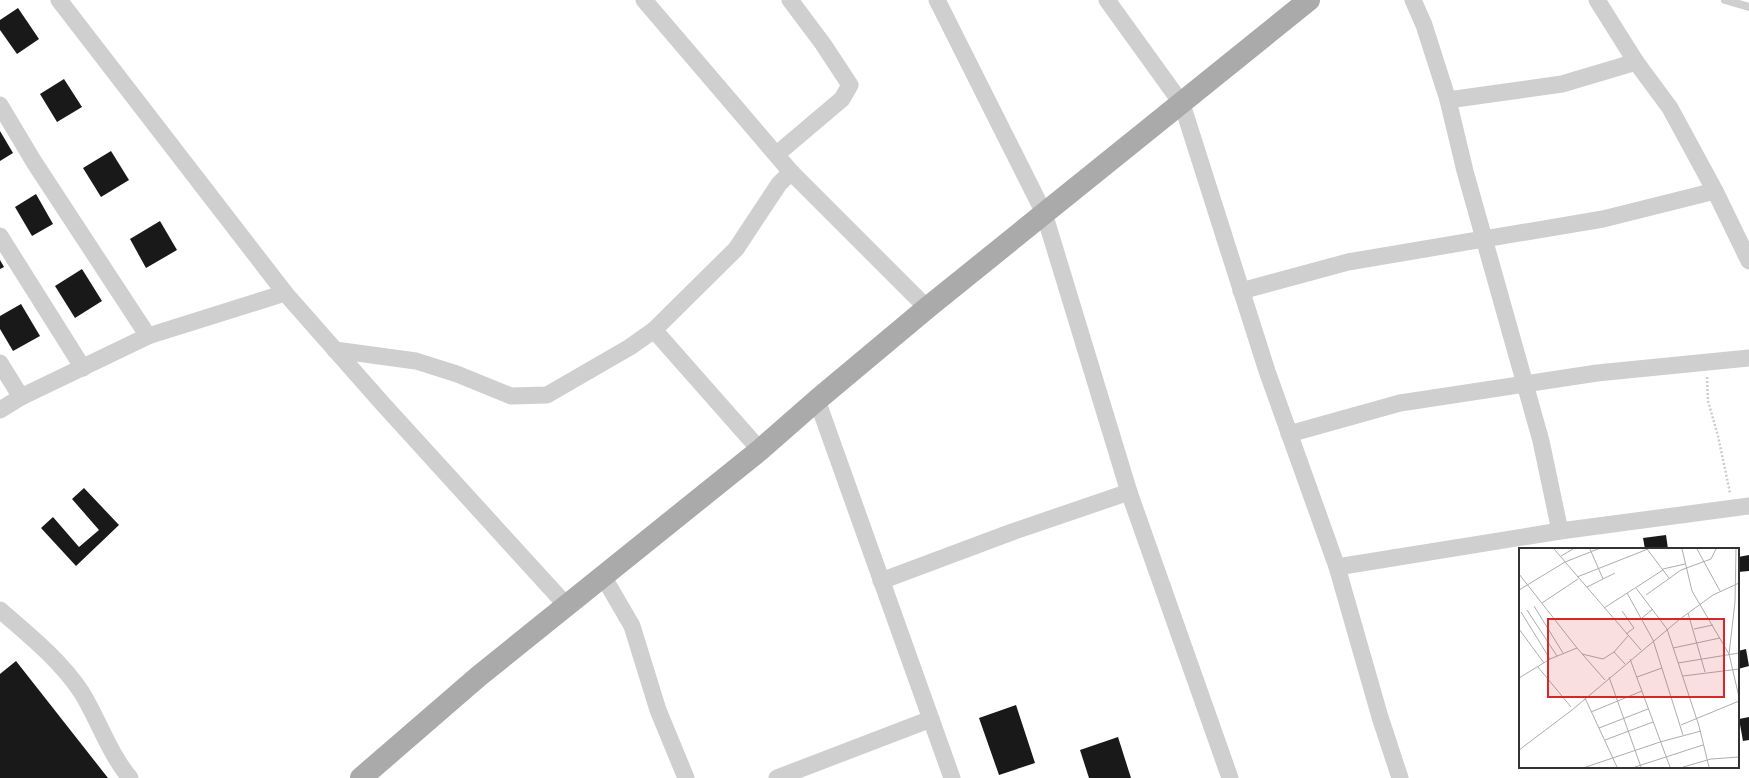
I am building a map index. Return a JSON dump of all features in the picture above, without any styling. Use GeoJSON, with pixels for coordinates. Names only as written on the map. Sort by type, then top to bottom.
{"type":"FeatureCollection","features":[{"type":"Feature","properties":{"kind":"main road"},"geometry":{"type":"LineString","coordinates":[[361,778],[447,703],[566,605],[760,450],[927,308],[1182,104],[1309,0]]}},
{"type":"Feature","properties":{"kind":"street"},"geometry":{"type":"LineString","coordinates":[[59,0],[285,293],[566,605]]}},
{"type":"Feature","properties":{"kind":"street"},"geometry":{"type":"LineString","coordinates":[[644,0],[791,172],[927,308]]}},
{"type":"Feature","properties":{"kind":"street"},"geometry":{"type":"LineString","coordinates":[[777,154],[842,98],[850,86],[823,44],[790,0]]}},
{"type":"Feature","properties":{"kind":"street"},"geometry":{"type":"LineString","coordinates":[[937,0],[1044,213],[1129,492],[1230,778]]}},
{"type":"Feature","properties":{"kind":"street"},"geometry":{"type":"LineString","coordinates":[[1107,0],[1182,104],[1241,291],[1289,434],[1337,567],[1380,717],[1400,778]]}},
{"type":"Feature","properties":{"kind":"street"},"geometry":{"type":"LineString","coordinates":[[1413,0],[1424,25],[1448,100],[1541,441],[1560,531]]}},
{"type":"Feature","properties":{"kind":"street"},"geometry":{"type":"LineString","coordinates":[[1597,0],[1636,62],[1670,108],[1715,191],[1749,261]]}},
{"type":"Feature","properties":{"kind":"street"},"geometry":{"type":"LineString","coordinates":[[1448,100],[1562,84],[1636,62]]}},
{"type":"Feature","properties":{"kind":"street"},"geometry":{"type":"LineString","coordinates":[[0,105],[34,162],[148,336]]}},
{"type":"Feature","properties":{"kind":"street"},"geometry":{"type":"LineString","coordinates":[[336,350],[416,361],[457,374],[511,396],[547,395],[624,351],[654,330],[736,248],[779,184],[791,172]]}},
{"type":"Feature","properties":{"kind":"street"},"geometry":{"type":"LineString","coordinates":[[1241,291],[1348,262],[1603,220],[1715,191]]}},
{"type":"Feature","properties":{"kind":"street"},"geometry":{"type":"LineString","coordinates":[[0,236],[83,368]]}},
{"type":"Feature","properties":{"kind":"street"},"geometry":{"type":"LineString","coordinates":[[0,410],[21,397],[148,336],[285,293]]}},
{"type":"Feature","properties":{"kind":"street"},"geometry":{"type":"LineString","coordinates":[[654,330],[760,450]]}},
{"type":"Feature","properties":{"kind":"street"},"geometry":{"type":"LineString","coordinates":[[1289,434],[1400,403],[1597,373],[1749,358]]}},
{"type":"Feature","properties":{"kind":"street"},"geometry":{"type":"LineString","coordinates":[[0,363],[21,397]]}},
{"type":"Feature","properties":{"kind":"street"},"geometry":{"type":"LineString","coordinates":[[817,400],[952,778]]}},
{"type":"Feature","properties":{"kind":"street"},"geometry":{"type":"LineString","coordinates":[[882,580],[1012,532],[1129,492]]}},
{"type":"Feature","properties":{"kind":"street"},"geometry":{"type":"LineString","coordinates":[[1337,567],[1560,531],[1741,508]]}},
{"type":"Feature","properties":{"kind":"street"},"geometry":{"type":"LineString","coordinates":[[603,576],[632,626],[658,710],[686,778]]}},
{"type":"Feature","properties":{"kind":"street"},"geometry":{"type":"LineString","coordinates":[[0,610],[53,658],[81,692],[111,750],[130,778]]}},
{"type":"Feature","properties":{"kind":"street"},"geometry":{"type":"LineString","coordinates":[[777,778],[931,719]]}},
{"type":"Feature","properties":{"kind":"lane"},"geometry":{"type":"LineString","coordinates":[[1725,0],[1749,7]]}},
{"type":"Feature","properties":{"kind":"path"},"geometry":{"type":"LineString","coordinates":[[1708,362],[1708,401],[1741,508]]}},
{"type":"Feature","properties":{"kind":"building"},"geometry":{"type":"Polygon","coordinates":[[[18,8],[39,39],[17,54],[0,30],[0,20],[18,8]]]}},
{"type":"Feature","properties":{"kind":"building"},"geometry":{"type":"Polygon","coordinates":[[[64,79],[82,107],[57,122],[40,94],[64,79]]]}},
{"type":"Feature","properties":{"kind":"building"},"geometry":{"type":"Polygon","coordinates":[[[0,131],[13,153],[0,161],[0,131]]]}},
{"type":"Feature","properties":{"kind":"building"},"geometry":{"type":"Polygon","coordinates":[[[111,151],[129,180],[101,197],[83,168],[111,151]]]}},
{"type":"Feature","properties":{"kind":"building"},"geometry":{"type":"Polygon","coordinates":[[[36,194],[53,224],[32,236],[15,207],[36,194]]]}},
{"type":"Feature","properties":{"kind":"building"},"geometry":{"type":"Polygon","coordinates":[[[160,221],[177,250],[146,268],[130,239],[160,221]]]}},
{"type":"Feature","properties":{"kind":"building"},"geometry":{"type":"Polygon","coordinates":[[[0,260],[4,267],[0,269],[0,260]]]}},
{"type":"Feature","properties":{"kind":"building"},"geometry":{"type":"Polygon","coordinates":[[[82,269],[102,301],[75,318],[55,286],[82,269]]]}},
{"type":"Feature","properties":{"kind":"building"},"geometry":{"type":"Polygon","coordinates":[[[21,304],[40,336],[13,351],[0,329],[0,316],[21,304]]]}},
{"type":"Feature","properties":{"kind":"building"},"geometry":{"type":"Polygon","coordinates":[[[84,488],[119,525],[76,566],[41,528],[53,517],[79,547],[99,530],[72,499],[84,488]]]}},
{"type":"Feature","properties":{"kind":"building"},"geometry":{"type":"Polygon","coordinates":[[[1666,535],[1668,548],[1645,548],[1643,538],[1666,535]]]}},
{"type":"Feature","properties":{"kind":"building"},"geometry":{"type":"Polygon","coordinates":[[[1749,555],[1749,571],[1739,572],[1739,557],[1749,555]]]}},
{"type":"Feature","properties":{"kind":"building"},"geometry":{"type":"Polygon","coordinates":[[[1746,649],[1749,666],[1739,669],[1739,651],[1746,649]]]}},
{"type":"Feature","properties":{"kind":"building"},"geometry":{"type":"Polygon","coordinates":[[[16,661],[108,778],[0,778],[0,674],[16,661]]]}},
{"type":"Feature","properties":{"kind":"building"},"geometry":{"type":"Polygon","coordinates":[[[1016,705],[1035,763],[999,775],[979,718],[1016,705]]]}},
{"type":"Feature","properties":{"kind":"building"},"geometry":{"type":"Polygon","coordinates":[[[1749,717],[1749,740],[1743,741],[1739,719],[1749,717]]]}},
{"type":"Feature","properties":{"kind":"building"},"geometry":{"type":"Polygon","coordinates":[[[1118,737],[1131,778],[1089,778],[1080,750],[1118,737]]]}}]}
